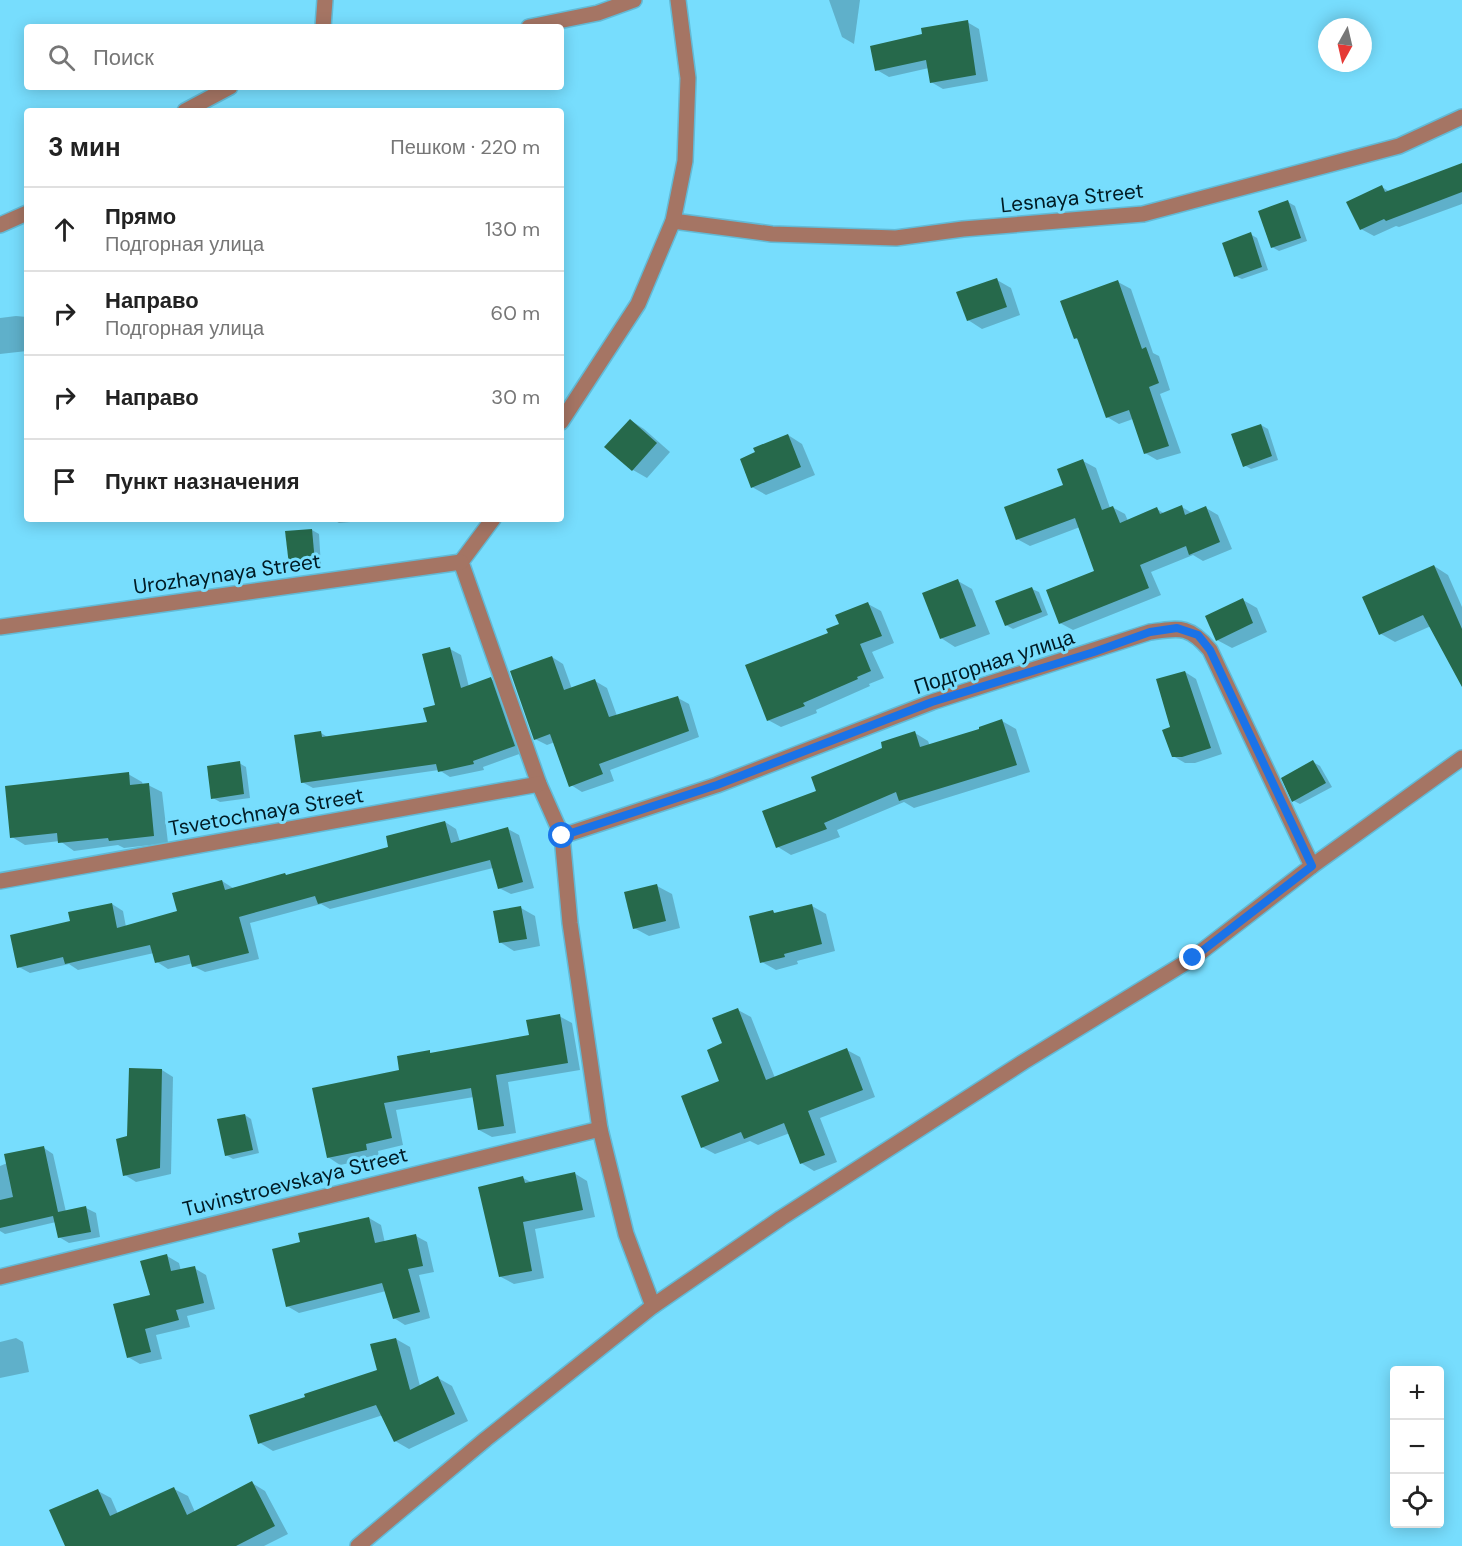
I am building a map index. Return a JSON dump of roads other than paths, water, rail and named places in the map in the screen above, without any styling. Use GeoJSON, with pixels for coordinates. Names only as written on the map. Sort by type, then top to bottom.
{"type":"FeatureCollection","features":[{"type":"Feature","properties":{"kind":"street"},"geometry":{"type":"LineString","coordinates":[[323,24],[325,0]]}},
{"type":"Feature","properties":{"kind":"street"},"geometry":{"type":"LineString","coordinates":[[544,24],[598,13],[634,0]]}},
{"type":"Feature","properties":{"kind":"street"},"geometry":{"type":"LineString","coordinates":[[564,417],[638,304],[673,221],[686,161],[688,78],[678,0]]}},
{"type":"Feature","properties":{"kind":"street"},"geometry":{"type":"LineString","coordinates":[[190,108],[224,90]]}},
{"type":"Feature","properties":{"kind":"street","name":"Lesnaya Street"},"geometry":{"type":"LineString","coordinates":[[673,221],[772,234],[896,238],[963,229],[1143,214],[1399,146],[1462,117]]}},
{"type":"Feature","properties":{"kind":"street"},"geometry":{"type":"LineString","coordinates":[[0,225],[24,214]]}},
{"type":"Feature","properties":{"kind":"street"},"geometry":{"type":"LineString","coordinates":[[491,522],[461,562],[539,784],[562,836],[570,923],[600,1129],[626,1234],[653,1306]]}},
{"type":"Feature","properties":{"kind":"street","name":"Urozhaynaya Street"},"geometry":{"type":"LineString","coordinates":[[0,627],[461,562]]}},
{"type":"Feature","properties":{"kind":"street","name":"Подгорная улица"},"geometry":{"type":"LineString","coordinates":[[562,836],[717,785],[932,702],[1094,652],[1150,632],[1177,628],[1198,635],[1210,650],[1312,866]]}},
{"type":"Feature","properties":{"kind":"street"},"geometry":{"type":"LineString","coordinates":[[358,1546],[512,1418],[653,1306],[781,1218],[986,1086],[1193,958],[1312,866],[1462,758]]}},
{"type":"Feature","properties":{"kind":"street","name":"Tsvetochnaya Street"},"geometry":{"type":"LineString","coordinates":[[0,881],[539,784]]}},
{"type":"Feature","properties":{"kind":"street","name":"Tuvinstroevskaya Street"},"geometry":{"type":"LineString","coordinates":[[0,1276],[600,1129]]}}]}
